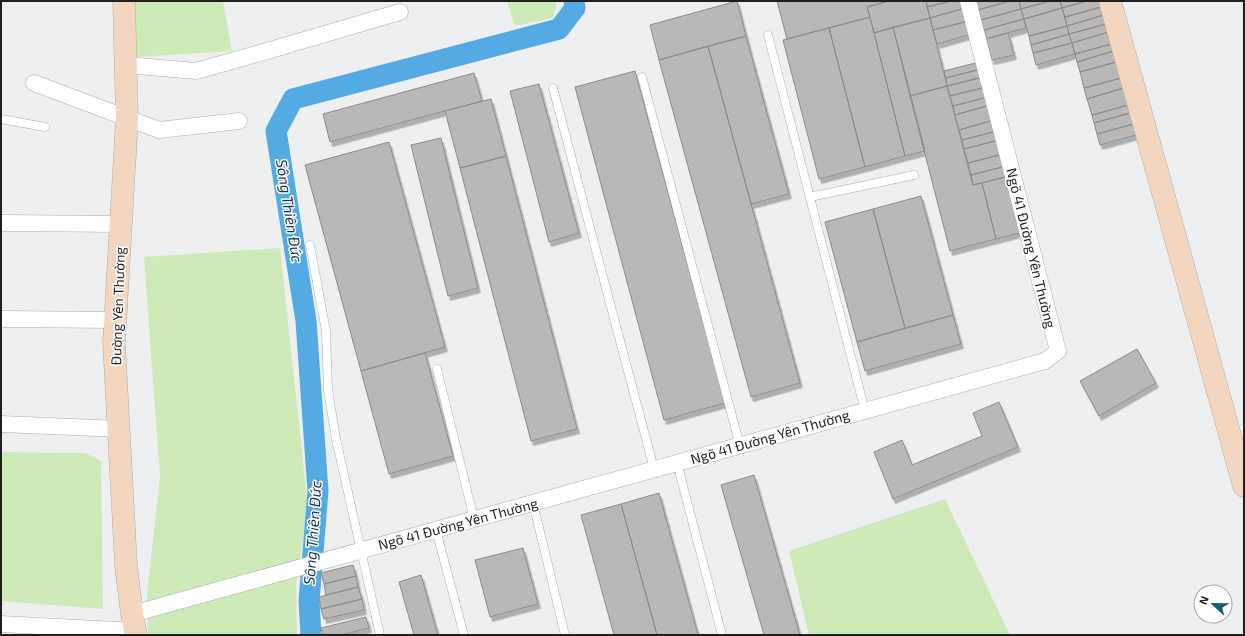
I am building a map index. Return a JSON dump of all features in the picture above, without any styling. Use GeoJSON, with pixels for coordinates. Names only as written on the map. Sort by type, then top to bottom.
{"type":"FeatureCollection","features":[{"type":"Feature","properties":{"kind":"main road","name":"Đường Yên Thường"},"geometry":{"type":"LineString","coordinates":[[124,1],[127,118],[114,343],[120,429],[126,565],[135,627]]}},
{"type":"Feature","properties":{"kind":"main road"},"geometry":{"type":"LineString","coordinates":[[1110,1],[1244,486]]}},
{"type":"Feature","properties":{"kind":"street","name":"Ngõ 41 Đường Yên Thường"},"geometry":{"type":"LineString","coordinates":[[1,624],[135,627],[284,572],[1045,361],[1058,351],[968,1]]}},
{"type":"Feature","properties":{"kind":"street"},"geometry":{"type":"LineString","coordinates":[[126,65],[196,71],[260,54],[400,12]]}},
{"type":"Feature","properties":{"kind":"street"},"geometry":{"type":"LineString","coordinates":[[34,83],[159,130],[239,121]]}},
{"type":"Feature","properties":{"kind":"street"},"geometry":{"type":"LineString","coordinates":[[1,223],[121,224]]}},
{"type":"Feature","properties":{"kind":"street"},"geometry":{"type":"LineString","coordinates":[[1,319],[115,320]]}},
{"type":"Feature","properties":{"kind":"street"},"geometry":{"type":"LineString","coordinates":[[1,424],[120,429]]}},
{"type":"Feature","properties":{"kind":"lane"},"geometry":{"type":"LineString","coordinates":[[768,34],[865,411]]}},
{"type":"Feature","properties":{"kind":"lane"},"geometry":{"type":"LineString","coordinates":[[642,77],[740,446]]}},
{"type":"Feature","properties":{"kind":"lane"},"geometry":{"type":"LineString","coordinates":[[552,88],[654,469]]}},
{"type":"Feature","properties":{"kind":"lane"},"geometry":{"type":"LineString","coordinates":[[1,119],[45,127]]}},
{"type":"Feature","properties":{"kind":"lane"},"geometry":{"type":"LineString","coordinates":[[810,197],[914,175]]}},
{"type":"Feature","properties":{"kind":"lane"},"geometry":{"type":"LineString","coordinates":[[310,245],[326,330],[328,390],[336,439],[380,635]]}},
{"type":"Feature","properties":{"kind":"lane"},"geometry":{"type":"LineString","coordinates":[[437,369],[474,519]]}},
{"type":"Feature","properties":{"kind":"lane"},"geometry":{"type":"LineString","coordinates":[[677,463],[722,635]]}},
{"type":"Feature","properties":{"kind":"lane"},"geometry":{"type":"LineString","coordinates":[[533,503],[565,635]]}},
{"type":"Feature","properties":{"kind":"lane"},"geometry":{"type":"LineString","coordinates":[[436,530],[464,635]]}},
{"type":"Feature","properties":{"kind":"green space"},"geometry":{"type":"Polygon","coordinates":[[[135,1],[223,1],[232,51],[137,57],[135,1]]]}},
{"type":"Feature","properties":{"kind":"green space"},"geometry":{"type":"Polygon","coordinates":[[[507,1],[557,2],[553,18],[515,26],[507,1]]]}},
{"type":"Feature","properties":{"kind":"green space"},"geometry":{"type":"Polygon","coordinates":[[[280,248],[308,507],[296,584],[297,635],[148,635],[147,594],[160,477],[144,257],[280,248]]]}},
{"type":"Feature","properties":{"kind":"green space"},"geometry":{"type":"Polygon","coordinates":[[[1,452],[85,453],[101,461],[103,609],[1,601],[1,452]]]}},
{"type":"Feature","properties":{"kind":"green space"},"geometry":{"type":"Polygon","coordinates":[[[945,499],[1010,635],[809,635],[789,551],[945,499]]]}},
{"type":"Feature","properties":{"kind":"building"},"geometry":{"type":"Polygon","coordinates":[[[737,1],[746,36],[659,60],[650,25],[737,1]]]}},
{"type":"Feature","properties":{"kind":"building"},"geometry":{"type":"Polygon","coordinates":[[[777,1],[889,1],[867,7],[870,17],[787,39],[777,1]]]}},
{"type":"Feature","properties":{"kind":"building"},"geometry":{"type":"Polygon","coordinates":[[[889,1],[926,1],[930,18],[874,33],[867,7],[889,1]]]}},
{"type":"Feature","properties":{"kind":"building"},"geometry":{"type":"Polygon","coordinates":[[[926,1],[951,1],[927,7],[926,1]]]}},
{"type":"Feature","properties":{"kind":"building"},"geometry":{"type":"Polygon","coordinates":[[[951,1],[964,1],[965,8],[930,18],[927,7],[951,1]]]}},
{"type":"Feature","properties":{"kind":"building"},"geometry":{"type":"Polygon","coordinates":[[[976,1],[1010,1],[978,10],[976,1]]]}},
{"type":"Feature","properties":{"kind":"building"},"geometry":{"type":"Polygon","coordinates":[[[1010,1],[1019,1],[1021,9],[981,20],[978,10],[1010,1]]]}},
{"type":"Feature","properties":{"kind":"building"},"geometry":{"type":"Polygon","coordinates":[[[1019,1],[1050,1],[1021,9],[1019,1]]]}},
{"type":"Feature","properties":{"kind":"building"},"geometry":{"type":"Polygon","coordinates":[[[1050,1],[1060,1],[1062,8],[1024,19],[1021,9],[1050,1]]]}},
{"type":"Feature","properties":{"kind":"building"},"geometry":{"type":"Polygon","coordinates":[[[1060,1],[1087,1],[1062,8],[1060,1]]]}},
{"type":"Feature","properties":{"kind":"building"},"geometry":{"type":"Polygon","coordinates":[[[1087,1],[1104,1],[1105,6],[1065,17],[1062,8],[1087,1]]]}},
{"type":"Feature","properties":{"kind":"building"},"geometry":{"type":"Polygon","coordinates":[[[1105,6],[1107,14],[1067,26],[1065,17],[1105,6]]]}},
{"type":"Feature","properties":{"kind":"building"},"geometry":{"type":"Polygon","coordinates":[[[965,8],[969,21],[933,30],[930,18],[965,8]]]}},
{"type":"Feature","properties":{"kind":"building"},"geometry":{"type":"Polygon","coordinates":[[[1062,8],[1067,26],[1029,36],[1024,19],[1062,8]]]}},
{"type":"Feature","properties":{"kind":"building"},"geometry":{"type":"Polygon","coordinates":[[[1021,9],[1024,19],[984,30],[981,20],[1021,9]]]}},
{"type":"Feature","properties":{"kind":"building"},"geometry":{"type":"Polygon","coordinates":[[[1107,14],[1110,23],[1069,34],[1067,26],[1107,14]]]}},
{"type":"Feature","properties":{"kind":"building"},"geometry":{"type":"Polygon","coordinates":[[[870,17],[905,156],[865,167],[829,28],[870,17]]]}},
{"type":"Feature","properties":{"kind":"building"},"geometry":{"type":"Polygon","coordinates":[[[930,18],[947,86],[910,96],[893,27],[930,18]]]}},
{"type":"Feature","properties":{"kind":"building"},"geometry":{"type":"Polygon","coordinates":[[[1024,19],[1026,28],[986,39],[984,30],[1024,19]]]}},
{"type":"Feature","properties":{"kind":"building"},"geometry":{"type":"Polygon","coordinates":[[[969,21],[972,34],[937,44],[933,30],[969,21]]]}},
{"type":"Feature","properties":{"kind":"building"},"geometry":{"type":"Polygon","coordinates":[[[1110,23],[1112,31],[1072,43],[1069,34],[1110,23]]]}},
{"type":"Feature","properties":{"kind":"building"},"geometry":{"type":"Polygon","coordinates":[[[1067,26],[1069,34],[1031,45],[1029,36],[1067,26]]]}},
{"type":"Feature","properties":{"kind":"building"},"geometry":{"type":"Polygon","coordinates":[[[893,27],[925,151],[905,156],[874,33],[893,27]]]}},
{"type":"Feature","properties":{"kind":"building"},"geometry":{"type":"Polygon","coordinates":[[[829,28],[865,167],[819,179],[783,40],[829,28]]]}},
{"type":"Feature","properties":{"kind":"building"},"geometry":{"type":"Polygon","coordinates":[[[1112,31],[1115,43],[1075,54],[1072,43],[1112,31]]]}},
{"type":"Feature","properties":{"kind":"building"},"geometry":{"type":"Polygon","coordinates":[[[1008,33],[1014,55],[992,60],[986,39],[1008,33]]]}},
{"type":"Feature","properties":{"kind":"building"},"geometry":{"type":"Polygon","coordinates":[[[1069,34],[1072,43],[1033,53],[1031,45],[1069,34]]]}},
{"type":"Feature","properties":{"kind":"building"},"geometry":{"type":"Polygon","coordinates":[[[746,36],[789,194],[751,204],[708,46],[746,36]]]}},
{"type":"Feature","properties":{"kind":"building"},"geometry":{"type":"Polygon","coordinates":[[[1072,43],[1075,54],[1036,65],[1033,53],[1072,43]]]}},
{"type":"Feature","properties":{"kind":"building"},"geometry":{"type":"Polygon","coordinates":[[[1115,43],[1117,50],[1077,62],[1075,54],[1115,43]]]}},
{"type":"Feature","properties":{"kind":"building"},"geometry":{"type":"Polygon","coordinates":[[[708,46],[800,383],[751,397],[659,60],[708,46]]]}},
{"type":"Feature","properties":{"kind":"building"},"geometry":{"type":"Polygon","coordinates":[[[1117,50],[1120,61],[1080,72],[1077,62],[1117,50]]]}},
{"type":"Feature","properties":{"kind":"building"},"geometry":{"type":"Polygon","coordinates":[[[1120,61],[1125,77],[1084,88],[1080,72],[1120,61]]]}},
{"type":"Feature","properties":{"kind":"building"},"geometry":{"type":"Polygon","coordinates":[[[979,62],[981,69],[946,78],[944,71],[979,62]]]}},
{"type":"Feature","properties":{"kind":"building"},"geometry":{"type":"Polygon","coordinates":[[[981,69],[983,77],[947,86],[946,78],[981,69]]]}},
{"type":"Feature","properties":{"kind":"building"},"geometry":{"type":"Polygon","coordinates":[[[635,71],[725,403],[664,420],[575,87],[635,71]]]}},
{"type":"Feature","properties":{"kind":"building"},"geometry":{"type":"Polygon","coordinates":[[[474,73],[482,101],[330,142],[323,114],[474,73]]]}},
{"type":"Feature","properties":{"kind":"building"},"geometry":{"type":"Polygon","coordinates":[[[983,77],[986,87],[950,96],[947,86],[983,77]]]}},
{"type":"Feature","properties":{"kind":"building"},"geometry":{"type":"Polygon","coordinates":[[[1125,77],[1127,87],[1087,99],[1084,88],[1125,77]]]}},
{"type":"Feature","properties":{"kind":"building"},"geometry":{"type":"Polygon","coordinates":[[[539,84],[579,233],[549,242],[510,91],[539,84]]]}},
{"type":"Feature","properties":{"kind":"building"},"geometry":{"type":"Polygon","coordinates":[[[947,86],[973,185],[982,183],[996,239],[950,251],[910,96],[947,86]]]}},
{"type":"Feature","properties":{"kind":"building"},"geometry":{"type":"Polygon","coordinates":[[[986,87],[988,97],[953,106],[950,96],[986,87]]]}},
{"type":"Feature","properties":{"kind":"building"},"geometry":{"type":"Polygon","coordinates":[[[1127,87],[1132,104],[1092,115],[1087,99],[1127,87]]]}},
{"type":"Feature","properties":{"kind":"building"},"geometry":{"type":"Polygon","coordinates":[[[988,97],[990,105],[955,115],[953,106],[988,97]]]}},
{"type":"Feature","properties":{"kind":"building"},"geometry":{"type":"Polygon","coordinates":[[[491,99],[506,156],[460,168],[445,111],[491,99]]]}},
{"type":"Feature","properties":{"kind":"building"},"geometry":{"type":"Polygon","coordinates":[[[1132,104],[1134,112],[1094,123],[1092,115],[1132,104]]]}},
{"type":"Feature","properties":{"kind":"building"},"geometry":{"type":"Polygon","coordinates":[[[990,105],[994,120],[959,130],[955,115],[990,105]]]}},
{"type":"Feature","properties":{"kind":"building"},"geometry":{"type":"Polygon","coordinates":[[[1134,112],[1137,123],[1097,134],[1094,123],[1134,112]]]}},
{"type":"Feature","properties":{"kind":"building"},"geometry":{"type":"Polygon","coordinates":[[[994,120],[997,131],[962,140],[959,130],[994,120]]]}},
{"type":"Feature","properties":{"kind":"building"},"geometry":{"type":"Polygon","coordinates":[[[1137,123],[1140,134],[1100,145],[1097,134],[1137,123]]]}},
{"type":"Feature","properties":{"kind":"building"},"geometry":{"type":"Polygon","coordinates":[[[997,131],[999,140],[964,149],[962,140],[997,131]]]}},
{"type":"Feature","properties":{"kind":"building"},"geometry":{"type":"Polygon","coordinates":[[[441,138],[478,288],[448,296],[411,145],[441,138]]]}},
{"type":"Feature","properties":{"kind":"building"},"geometry":{"type":"Polygon","coordinates":[[[999,140],[1003,154],[968,163],[964,149],[999,140]]]}},
{"type":"Feature","properties":{"kind":"building"},"geometry":{"type":"Polygon","coordinates":[[[389,142],[445,347],[361,371],[305,165],[389,142]]]}},
{"type":"Feature","properties":{"kind":"building"},"geometry":{"type":"Polygon","coordinates":[[[1003,154],[1006,166],[971,175],[968,163],[1003,154]]]}},
{"type":"Feature","properties":{"kind":"building"},"geometry":{"type":"Polygon","coordinates":[[[506,156],[577,429],[531,441],[460,168],[506,156]]]}},
{"type":"Feature","properties":{"kind":"building"},"geometry":{"type":"Polygon","coordinates":[[[1006,166],[1009,176],[973,185],[971,175],[1006,166]]]}},
{"type":"Feature","properties":{"kind":"building"},"geometry":{"type":"Polygon","coordinates":[[[1009,176],[1023,232],[996,239],[982,183],[1009,176]]]}},
{"type":"Feature","properties":{"kind":"building"},"geometry":{"type":"Polygon","coordinates":[[[921,196],[953,315],[905,328],[873,209],[921,196]]]}},
{"type":"Feature","properties":{"kind":"building"},"geometry":{"type":"Polygon","coordinates":[[[873,209],[905,328],[857,342],[825,222],[873,209]]]}},
{"type":"Feature","properties":{"kind":"building"},"geometry":{"type":"Polygon","coordinates":[[[953,315],[961,344],[865,371],[857,342],[953,315]]]}},
{"type":"Feature","properties":{"kind":"building"},"geometry":{"type":"Polygon","coordinates":[[[1137,349],[1156,383],[1099,416],[1080,381],[1137,349]]]}},
{"type":"Feature","properties":{"kind":"building"},"geometry":{"type":"Polygon","coordinates":[[[425,353],[453,456],[389,474],[361,371],[425,353]]]}},
{"type":"Feature","properties":{"kind":"building"},"geometry":{"type":"Polygon","coordinates":[[[999,402],[1018,447],[893,499],[874,452],[902,440],[912,465],[982,436],[973,413],[999,402]]]}},
{"type":"Feature","properties":{"kind":"building"},"geometry":{"type":"Polygon","coordinates":[[[754,475],[800,635],[764,635],[721,485],[754,475]]]}},
{"type":"Feature","properties":{"kind":"building"},"geometry":{"type":"Polygon","coordinates":[[[659,493],[698,635],[657,635],[621,504],[659,493]]]}},
{"type":"Feature","properties":{"kind":"building"},"geometry":{"type":"Polygon","coordinates":[[[621,504],[657,635],[614,635],[581,515],[621,504]]]}},
{"type":"Feature","properties":{"kind":"building"},"geometry":{"type":"Polygon","coordinates":[[[523,548],[538,604],[490,617],[475,560],[523,548]]]}},
{"type":"Feature","properties":{"kind":"building"},"geometry":{"type":"Polygon","coordinates":[[[353,565],[356,576],[324,584],[321,573],[353,565]]]}},
{"type":"Feature","properties":{"kind":"building"},"geometry":{"type":"Polygon","coordinates":[[[421,575],[438,635],[414,635],[399,582],[421,575]]]}},
{"type":"Feature","properties":{"kind":"building"},"geometry":{"type":"Polygon","coordinates":[[[356,576],[358,587],[326,595],[324,584],[356,576]]]}},
{"type":"Feature","properties":{"kind":"building"},"geometry":{"type":"Polygon","coordinates":[[[358,587],[362,599],[321,609],[319,597],[358,587]]]}},
{"type":"Feature","properties":{"kind":"building"},"geometry":{"type":"Polygon","coordinates":[[[362,599],[364,610],[324,619],[321,609],[362,599]]]}},
{"type":"Feature","properties":{"kind":"building"},"geometry":{"type":"Polygon","coordinates":[[[366,617],[369,628],[342,635],[323,635],[321,628],[366,617]]]}},
{"type":"Feature","properties":{"kind":"waterway","name":"Sông Thiên Đức"},"geometry":{"type":"LineString","coordinates":[[311,635],[309,601],[318,491],[306,321],[276,131],[293,99],[559,29],[575,8],[574,1]]}}]}
